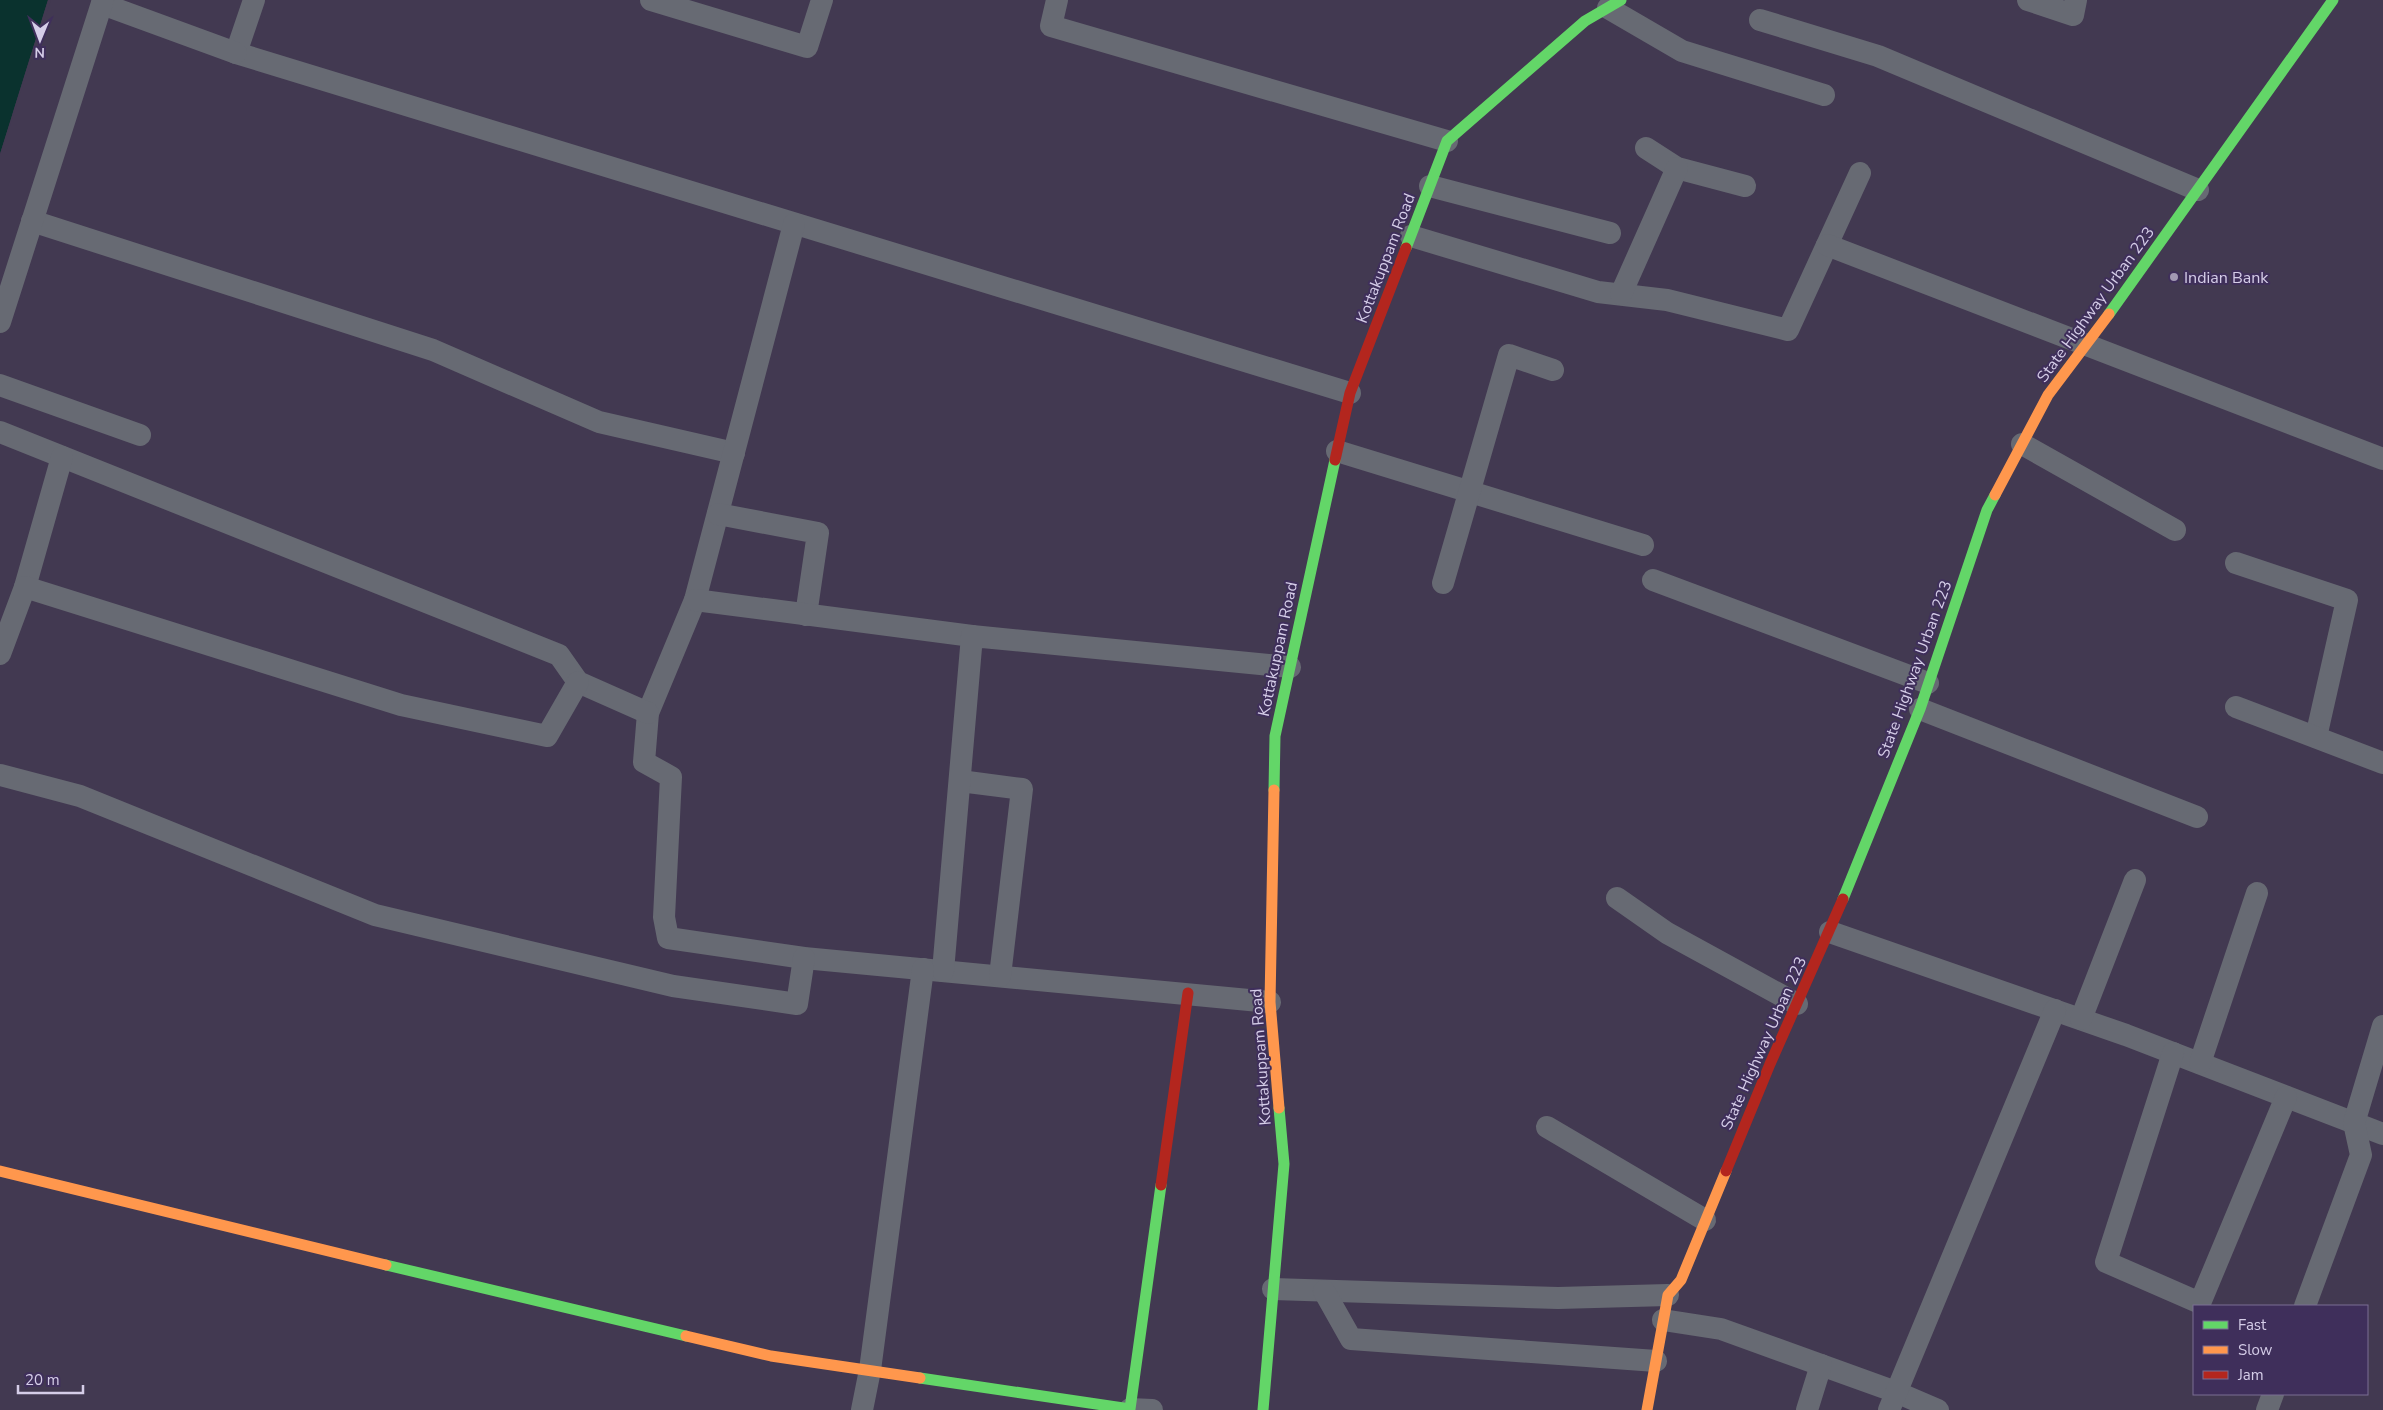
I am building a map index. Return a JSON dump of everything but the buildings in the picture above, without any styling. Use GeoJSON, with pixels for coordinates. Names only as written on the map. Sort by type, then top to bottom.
{"type":"FeatureCollection","features":[{"type":"Feature","properties":{"kind":"street"},"geometry":{"type":"LineString","coordinates":[[236,53],[254,0]]}},
{"type":"Feature","properties":{"kind":"street"},"geometry":{"type":"LineString","coordinates":[[665,2],[807,46],[822,0]]}},
{"type":"Feature","properties":{"kind":"street"},"geometry":{"type":"LineString","coordinates":[[1057,0],[1051,26],[1447,141]]}},
{"type":"Feature","properties":{"kind":"street"},"geometry":{"type":"LineString","coordinates":[[2028,0],[2073,16],[2076,0]]}},
{"type":"Feature","properties":{"kind":"street","name":"State Highway Urban 223"},"geometry":{"type":"LineString","coordinates":[[1647,1410],[1668,1295],[1680,1280],[1797,1004],[1830,932],[1920,709],[1987,510],[2048,395],[2087,344],[2333,0]]}},
{"type":"Feature","properties":{"kind":"street"},"geometry":{"type":"LineString","coordinates":[[0,322],[102,2],[236,53],[1350,393]]}},
{"type":"Feature","properties":{"kind":"street"},"geometry":{"type":"LineString","coordinates":[[1614,4],[1682,51],[1824,95]]}},
{"type":"Feature","properties":{"kind":"street","name":"Kottakuppam Road"},"geometry":{"type":"LineString","coordinates":[[1263,1410],[1284,1164],[1270,1002],[1275,736],[1350,393],[1447,141],[1585,21],[1614,4]]}},
{"type":"Feature","properties":{"kind":"street"},"geometry":{"type":"LineString","coordinates":[[1760,20],[1878,56],[2198,190]]}},
{"type":"Feature","properties":{"kind":"street"},"geometry":{"type":"LineString","coordinates":[[1646,148],[1678,168],[1745,186]]}},
{"type":"Feature","properties":{"kind":"street"},"geometry":{"type":"LineString","coordinates":[[1621,294],[1678,168]]}},
{"type":"Feature","properties":{"kind":"street"},"geometry":{"type":"LineString","coordinates":[[1411,236],[1598,292],[1667,300],[1788,330],[1860,173]]}},
{"type":"Feature","properties":{"kind":"street"},"geometry":{"type":"LineString","coordinates":[[1430,186],[1610,233]]}},
{"type":"Feature","properties":{"kind":"street"},"geometry":{"type":"LineString","coordinates":[[32,221],[433,350],[599,422],[734,454]]}},
{"type":"Feature","properties":{"kind":"street"},"geometry":{"type":"LineString","coordinates":[[794,224],[695,600],[648,713],[644,762],[671,777],[664,916],[668,938],[804,958],[1270,1002]]}},
{"type":"Feature","properties":{"kind":"street"},"geometry":{"type":"LineString","coordinates":[[1827,245],[2383,459]]}},
{"type":"Feature","properties":{"kind":"street"},"geometry":{"type":"LineString","coordinates":[[1442,583],[1509,355],[1553,370]]}},
{"type":"Feature","properties":{"kind":"street"},"geometry":{"type":"LineString","coordinates":[[0,385],[140,435]]}},
{"type":"Feature","properties":{"kind":"street"},"geometry":{"type":"LineString","coordinates":[[0,432],[90,466],[559,654],[578,682],[648,713]]}},
{"type":"Feature","properties":{"kind":"street"},"geometry":{"type":"LineString","coordinates":[[2022,444],[2175,530]]}},
{"type":"Feature","properties":{"kind":"street"},"geometry":{"type":"LineString","coordinates":[[1337,451],[1643,545]]}},
{"type":"Feature","properties":{"kind":"street"},"geometry":{"type":"LineString","coordinates":[[0,654],[25,587],[62,457]]}},
{"type":"Feature","properties":{"kind":"street"},"geometry":{"type":"LineString","coordinates":[[718,514],[818,533],[806,615]]}},
{"type":"Feature","properties":{"kind":"street"},"geometry":{"type":"LineString","coordinates":[[2236,563],[2347,600],[2316,737]]}},
{"type":"Feature","properties":{"kind":"street"},"geometry":{"type":"LineString","coordinates":[[1653,580],[1928,684]]}},
{"type":"Feature","properties":{"kind":"street"},"geometry":{"type":"LineString","coordinates":[[25,587],[401,705],[548,736],[578,682]]}},
{"type":"Feature","properties":{"kind":"street"},"geometry":{"type":"LineString","coordinates":[[695,600],[972,636],[1290,667]]}},
{"type":"Feature","properties":{"kind":"street"},"geometry":{"type":"LineString","coordinates":[[862,1410],[870,1370],[933,970],[960,781],[972,636]]}},
{"type":"Feature","properties":{"kind":"street"},"geometry":{"type":"LineString","coordinates":[[2236,707],[2383,763]]}},
{"type":"Feature","properties":{"kind":"street"},"geometry":{"type":"LineString","coordinates":[[1920,709],[2197,817]]}},
{"type":"Feature","properties":{"kind":"street"},"geometry":{"type":"LineString","coordinates":[[0,775],[80,796],[375,915],[673,986],[797,1004],[804,958]]}},
{"type":"Feature","properties":{"kind":"street"},"geometry":{"type":"LineString","coordinates":[[960,781],[1022,789],[1000,976]]}},
{"type":"Feature","properties":{"kind":"street"},"geometry":{"type":"LineString","coordinates":[[2081,1019],[2135,880]]}},
{"type":"Feature","properties":{"kind":"street"},"geometry":{"type":"LineString","coordinates":[[2200,1063],[2257,893]]}},
{"type":"Feature","properties":{"kind":"street"},"geometry":{"type":"LineString","coordinates":[[1617,898],[1667,933],[1797,1004]]}},
{"type":"Feature","properties":{"kind":"street"},"geometry":{"type":"LineString","coordinates":[[1830,932],[2081,1019],[2383,1134]]}},
{"type":"Feature","properties":{"kind":"street"},"geometry":{"type":"LineString","coordinates":[[0,1171],[771,1356],[1141,1409],[1188,994]]}},
{"type":"Feature","properties":{"kind":"street"},"geometry":{"type":"LineString","coordinates":[[1892,1401],[2055,1010]]}},
{"type":"Feature","properties":{"kind":"street"},"geometry":{"type":"LineString","coordinates":[[2305,1305],[2361,1155],[2354,1123],[2383,1026]]}},
{"type":"Feature","properties":{"kind":"street"},"geometry":{"type":"LineString","coordinates":[[2173,1053],[2106,1262],[2200,1303],[2286,1097]]}},
{"type":"Feature","properties":{"kind":"street"},"geometry":{"type":"LineString","coordinates":[[1546,1127],[1705,1220]]}},
{"type":"Feature","properties":{"kind":"street"},"geometry":{"type":"LineString","coordinates":[[1273,1289],[1558,1298],[1668,1295]]}},
{"type":"Feature","properties":{"kind":"street"},"geometry":{"type":"LineString","coordinates":[[1324,1291],[1351,1339],[1656,1361]]}},
{"type":"Feature","properties":{"kind":"street"},"geometry":{"type":"LineString","coordinates":[[1663,1320],[1721,1328],[1821,1364],[1892,1401],[1938,1410]]}},
{"type":"Feature","properties":{"kind":"street"},"geometry":{"type":"LineString","coordinates":[[1807,1410],[1821,1364]]}},
{"type":"Feature","properties":{"kind":"street"},"geometry":{"type":"LineString","coordinates":[[2267,1410],[2273,1395]]}},
{"type":"Feature","properties":{"kind":"shaded area"},"geometry":{"type":"Polygon","coordinates":[[[0,0],[48,0],[0,154],[0,0]]]}},
{"type":"Feature","properties":{"kind":"pier"},"geometry":{"type":"Polygon","coordinates":[[[48,0],[51,0],[0,156],[0,154],[48,0]]]}},
{"type":"Feature","properties":{"kind":"traffic: fast"},"geometry":{"type":"LineString","coordinates":[[1406,248],[1447,141],[1585,21],[1621,0]]}},
{"type":"Feature","properties":{"kind":"traffic: fast"},"geometry":{"type":"LineString","coordinates":[[2109,314],[2333,0]]}},
{"type":"Feature","properties":{"kind":"traffic: fast"},"geometry":{"type":"LineString","coordinates":[[1274,790],[1275,736],[1335,460]]}},
{"type":"Feature","properties":{"kind":"traffic: fast"},"geometry":{"type":"LineString","coordinates":[[1843,899],[1920,709],[1987,510],[1995,495]]}},
{"type":"Feature","properties":{"kind":"traffic: fast"},"geometry":{"type":"LineString","coordinates":[[1263,1410],[1284,1164],[1279,1108]]}},
{"type":"Feature","properties":{"kind":"traffic: fast"},"geometry":{"type":"LineString","coordinates":[[920,1378],[1130,1409],[1161,1185]]}},
{"type":"Feature","properties":{"kind":"traffic: fast"},"geometry":{"type":"LineString","coordinates":[[386,1265],[686,1336]]}},
{"type":"Feature","properties":{"kind":"traffic: slow"},"geometry":{"type":"LineString","coordinates":[[1995,495],[2048,395],[2109,314]]}},
{"type":"Feature","properties":{"kind":"traffic: slow"},"geometry":{"type":"LineString","coordinates":[[1274,790],[1270,1002],[1279,1108]]}},
{"type":"Feature","properties":{"kind":"traffic: slow"},"geometry":{"type":"LineString","coordinates":[[0,1171],[386,1265]]}},
{"type":"Feature","properties":{"kind":"traffic: slow"},"geometry":{"type":"LineString","coordinates":[[1647,1410],[1668,1295],[1681,1280],[1726,1171]]}},
{"type":"Feature","properties":{"kind":"traffic: slow"},"geometry":{"type":"LineString","coordinates":[[686,1336],[771,1356],[920,1378]]}},
{"type":"Feature","properties":{"kind":"traffic: jam"},"geometry":{"type":"LineString","coordinates":[[1335,460],[1350,393],[1406,248]]}},
{"type":"Feature","properties":{"kind":"traffic: jam"},"geometry":{"type":"LineString","coordinates":[[1726,1171],[1770,1064],[1843,899]]}},
{"type":"Feature","properties":{"kind":"traffic: jam"},"geometry":{"type":"LineString","coordinates":[[1161,1185],[1188,993]]}},
{"type":"Feature","properties":{"kind":"place","name":"Indian Bank"},"geometry":{"type":"Point","coordinates":[2174,277]}}]}
